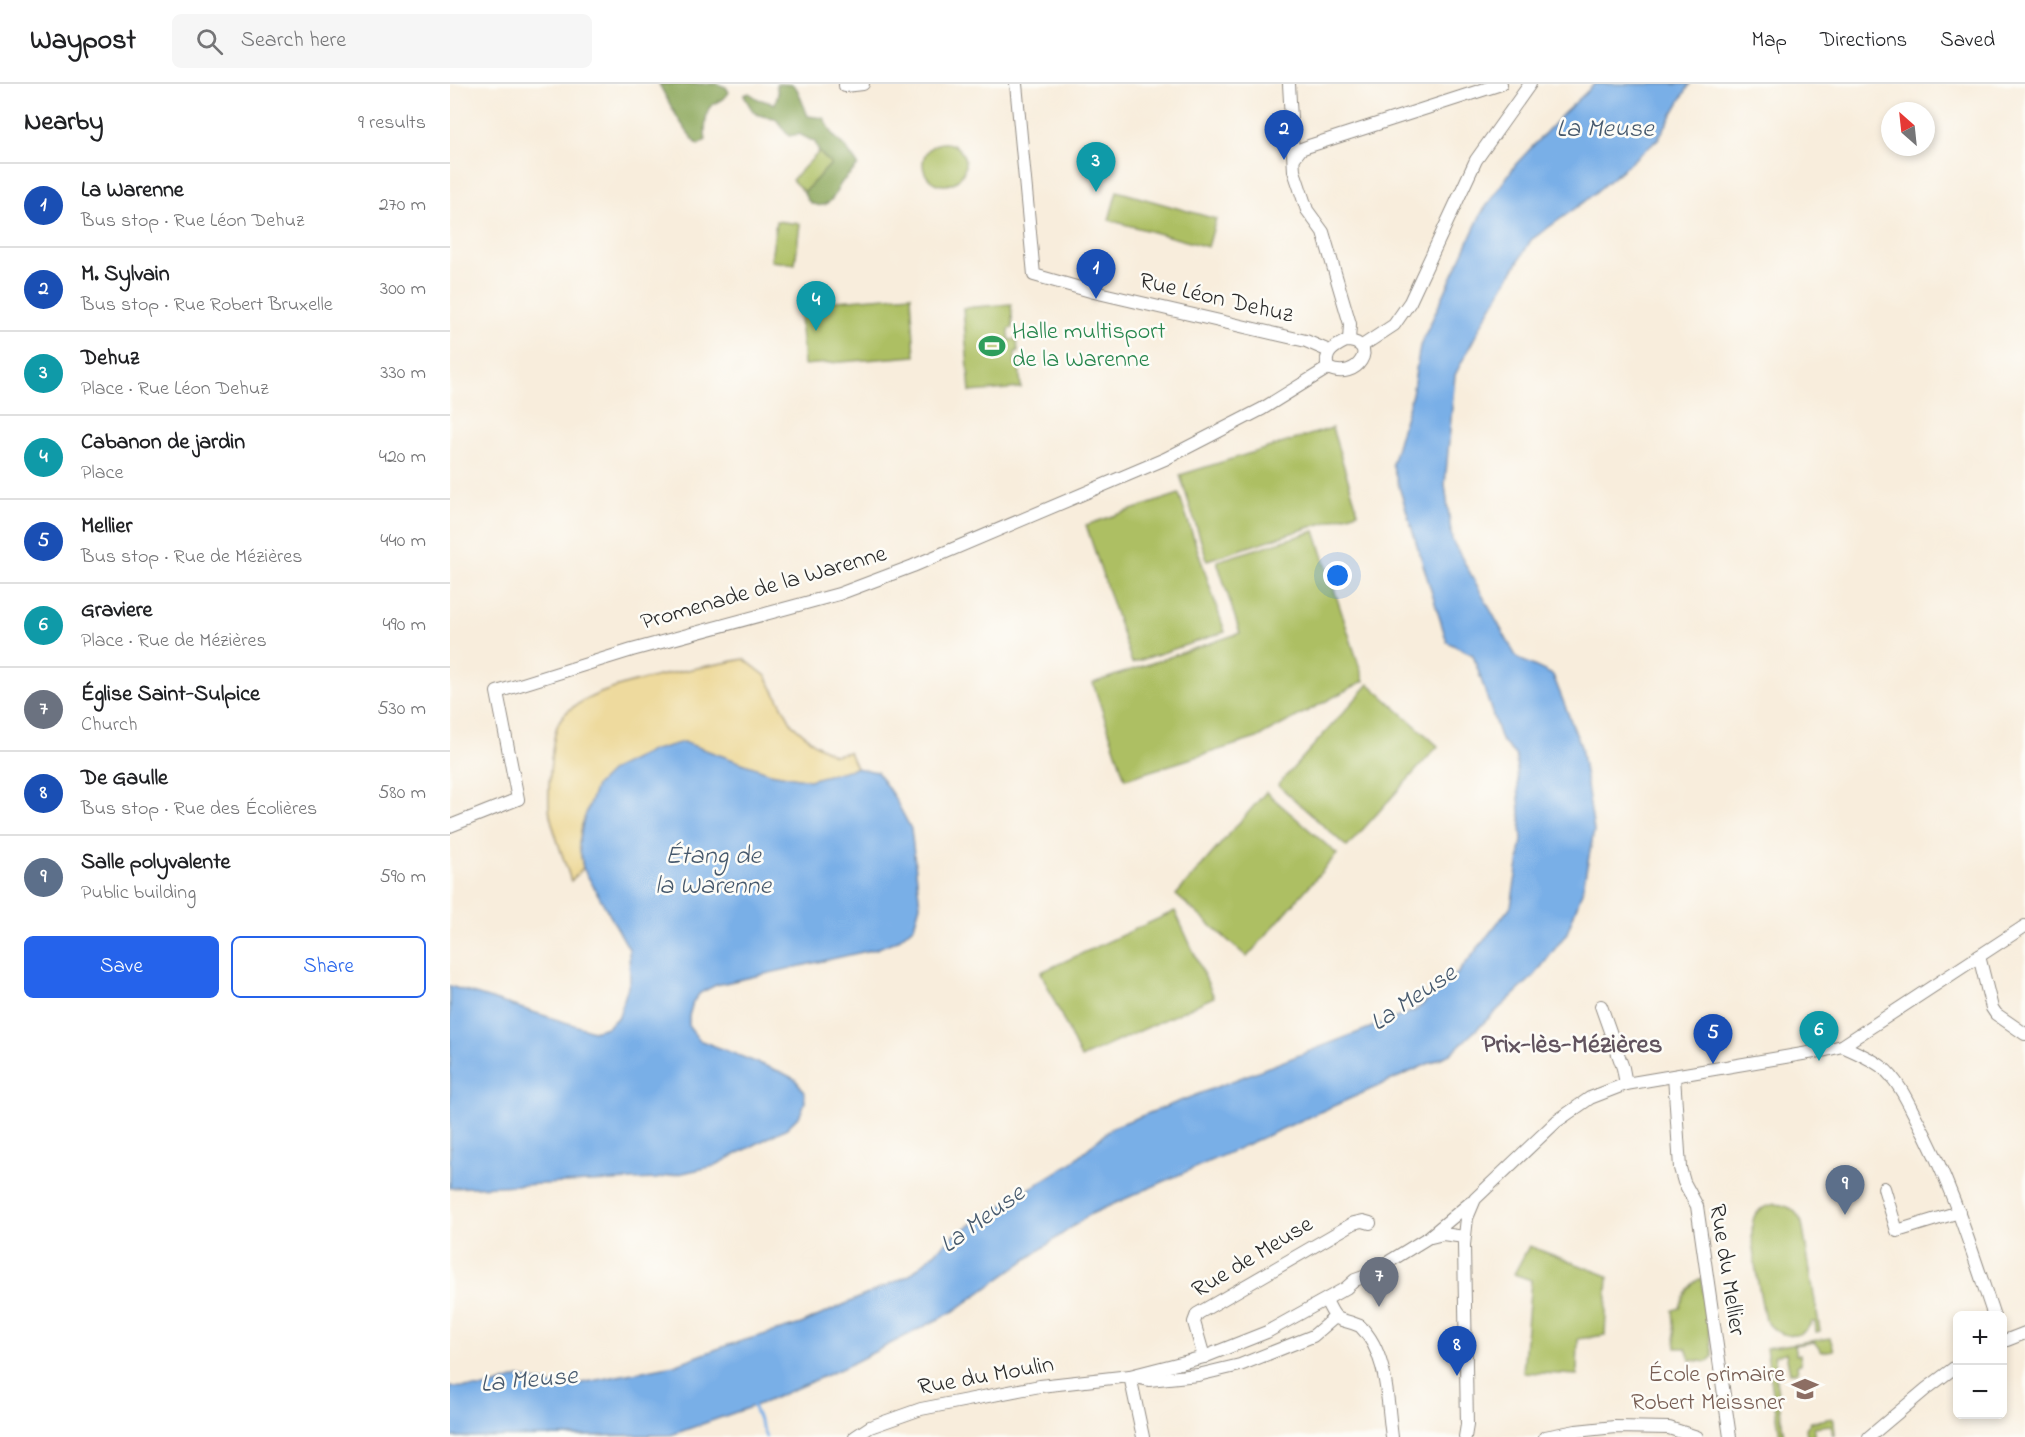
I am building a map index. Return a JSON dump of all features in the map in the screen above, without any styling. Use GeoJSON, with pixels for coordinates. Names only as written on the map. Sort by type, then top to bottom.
{"type":"FeatureCollection","features":[{"type":"Feature","properties":{"kind":"street"},"geometry":{"type":"LineString","coordinates":[[845,84],[845,86],[863,84]]}},
{"type":"Feature","properties":{"kind":"street","name":"Rue Léon Dehuz"},"geometry":{"type":"LineString","coordinates":[[1016,84],[1034,275],[1306,341],[1329,351]]}},
{"type":"Feature","properties":{"kind":"street"},"geometry":{"type":"LineString","coordinates":[[1289,84],[1294,171],[1306,210],[1323,232],[1344,297],[1350,324],[1349,341]]}},
{"type":"Feature","properties":{"kind":"street"},"geometry":{"type":"LineString","coordinates":[[1294,158],[1301,149],[1309,146],[1501,84]]}},
{"type":"Feature","properties":{"kind":"street"},"geometry":{"type":"LineString","coordinates":[[1362,346],[1394,325],[1410,302],[1476,160],[1519,90],[1530,84]]}},
{"type":"Feature","properties":{"kind":"street"},"geometry":{"type":"LineString","coordinates":[[1349,341],[1355,341],[1362,346],[1364,353],[1362,360],[1348,371],[1337,372],[1329,368],[1326,357],[1329,351],[1349,341]]}},
{"type":"Feature","properties":{"kind":"street","name":"Promenade de la Warenne"},"geometry":{"type":"LineString","coordinates":[[450,826],[518,799],[497,692],[632,650],[838,594],[923,562],[1165,459],[1262,409],[1329,368]]}},
{"type":"Feature","properties":{"kind":"street"},"geometry":{"type":"LineString","coordinates":[[1842,1046],[2025,926]]}},
{"type":"Feature","properties":{"kind":"street"},"geometry":{"type":"LineString","coordinates":[[1979,956],[1992,1008],[1996,1014],[2025,1034]]}},
{"type":"Feature","properties":{"kind":"street"},"geometry":{"type":"LineString","coordinates":[[1601,1006],[1623,1068],[1626,1084]]}},
{"type":"Feature","properties":{"kind":"street"},"geometry":{"type":"LineString","coordinates":[[1842,1046],[1859,1053],[1883,1068],[1904,1095],[1932,1146],[1959,1212],[1992,1311]]}},
{"type":"Feature","properties":{"kind":"street","name":"Rue du Moulin"},"geometry":{"type":"LineString","coordinates":[[855,1437],[870,1427],[921,1409],[1040,1386],[1130,1376],[1204,1357],[1262,1335],[1326,1300],[1355,1280],[1380,1270],[1430,1237],[1475,1199],[1574,1107],[1600,1093],[1626,1084],[1842,1046]]}},
{"type":"Feature","properties":{"kind":"street","name":"Rue du Mellier"},"geometry":{"type":"LineString","coordinates":[[1674,1076],[1680,1168],[1684,1182],[1697,1206],[1730,1437]]}},
{"type":"Feature","properties":{"kind":"street"},"geometry":{"type":"LineString","coordinates":[[1884,1188],[1898,1231],[1959,1212]]}},
{"type":"Feature","properties":{"kind":"street"},"geometry":{"type":"LineString","coordinates":[[1465,1437],[1467,1425],[1465,1229],[1475,1199]]}},
{"type":"Feature","properties":{"kind":"street","name":"Rue de Meuse"},"geometry":{"type":"LineString","coordinates":[[1204,1357],[1194,1322],[1197,1314],[1354,1223],[1363,1221],[1370,1224]]}},
{"type":"Feature","properties":{"kind":"street"},"geometry":{"type":"LineString","coordinates":[[1443,1226],[1465,1229]]}},
{"type":"Feature","properties":{"kind":"street"},"geometry":{"type":"LineString","coordinates":[[1430,1237],[1465,1229]]}},
{"type":"Feature","properties":{"kind":"street"},"geometry":{"type":"LineString","coordinates":[[1326,1300],[1334,1317],[1343,1322],[1357,1324],[1373,1345],[1382,1369],[1392,1437]]}},
{"type":"Feature","properties":{"kind":"street","name":"Rue du Moulin"},"geometry":{"type":"LineString","coordinates":[[1130,1376],[1149,1380],[1198,1375],[1240,1365],[1313,1336],[1334,1317]]}},
{"type":"Feature","properties":{"kind":"street"},"geometry":{"type":"LineString","coordinates":[[2007,1338],[2025,1333]]}},
{"type":"Feature","properties":{"kind":"street"},"geometry":{"type":"LineString","coordinates":[[1869,1437],[1953,1369]]}},
{"type":"Feature","properties":{"kind":"street"},"geometry":{"type":"LineString","coordinates":[[1130,1376],[1143,1437]]}},
{"type":"Feature","properties":{"kind":"street"},"geometry":{"type":"LineString","coordinates":[[1545,1437],[1576,1431],[1614,1432],[1669,1428],[1697,1437]]}},
{"type":"Feature","properties":{"kind":"green space"},"geometry":{"type":"Polygon","coordinates":[[[659,84],[717,84],[726,87],[729,92],[727,95],[709,109],[706,140],[698,145],[692,138],[659,84]]]}},
{"type":"Feature","properties":{"kind":"green space"},"geometry":{"type":"Polygon","coordinates":[[[776,84],[793,85],[797,89],[808,116],[824,118],[834,136],[858,165],[842,182],[832,199],[824,205],[816,205],[808,201],[804,192],[831,164],[819,152],[815,142],[799,134],[789,136],[775,118],[755,113],[744,95],[749,93],[758,99],[775,104],[778,94],[776,84]]]}},
{"type":"Feature","properties":{"kind":"green space"},"geometry":{"type":"Polygon","coordinates":[[[944,143],[952,144],[959,149],[964,156],[964,172],[959,179],[952,184],[944,185],[936,184],[929,179],[924,172],[923,164],[924,156],[929,149],[936,144],[944,143]]]}},
{"type":"Feature","properties":{"kind":"green space"},"geometry":{"type":"Polygon","coordinates":[[[819,152],[831,164],[804,192],[792,180],[819,152]]]}},
{"type":"Feature","properties":{"kind":"green space"},"geometry":{"type":"Polygon","coordinates":[[[1117,191],[1216,219],[1208,247],[1109,220],[1117,191]]]}},
{"type":"Feature","properties":{"kind":"green space"},"geometry":{"type":"Polygon","coordinates":[[[776,221],[800,224],[795,264],[771,261],[776,221]]]}},
{"type":"Feature","properties":{"kind":"green space"},"geometry":{"type":"Polygon","coordinates":[[[911,295],[915,356],[804,365],[799,304],[911,295]]]}},
{"type":"Feature","properties":{"kind":"green space","name":"Halle multisport de la Warenne"},"geometry":{"type":"Polygon","coordinates":[[[1011,304],[1013,328],[1009,329],[1009,340],[1017,339],[1018,352],[1015,352],[1015,363],[1019,363],[1021,388],[970,392],[963,308],[1011,304]]]}},
{"type":"Feature","properties":{"kind":"green space"},"geometry":{"type":"Polygon","coordinates":[[[1332,428],[1358,512],[1207,560],[1180,475],[1332,428]]]}},
{"type":"Feature","properties":{"kind":"green space"},"geometry":{"type":"Polygon","coordinates":[[[1179,494],[1225,632],[1132,663],[1086,525],[1179,494]]]}},
{"type":"Feature","properties":{"kind":"green space"},"geometry":{"type":"Polygon","coordinates":[[[1315,531],[1364,681],[1257,738],[1125,779],[1093,683],[1240,633],[1217,561],[1315,531]]]}},
{"type":"Feature","properties":{"kind":"green space"},"geometry":{"type":"Polygon","coordinates":[[[1369,684],[1438,746],[1347,847],[1278,785],[1369,684]]]}},
{"type":"Feature","properties":{"kind":"green space"},"geometry":{"type":"Polygon","coordinates":[[[1266,792],[1337,854],[1247,957],[1176,895],[1266,792]]]}},
{"type":"Feature","properties":{"kind":"green space"},"geometry":{"type":"Polygon","coordinates":[[[1175,911],[1214,997],[1081,1058],[1041,972],[1175,911]]]}},
{"type":"Feature","properties":{"kind":"green space"},"geometry":{"type":"Polygon","coordinates":[[[1775,1204],[1792,1209],[1802,1223],[1820,1331],[1816,1332],[1815,1322],[1812,1322],[1801,1333],[1788,1335],[1775,1330],[1765,1319],[1752,1234],[1755,1215],[1775,1204]]]}},
{"type":"Feature","properties":{"kind":"green space"},"geometry":{"type":"Polygon","coordinates":[[[1529,1246],[1608,1276],[1605,1335],[1578,1339],[1577,1375],[1523,1372],[1531,1280],[1514,1274],[1529,1246]]]}},
{"type":"Feature","properties":{"kind":"green space"},"geometry":{"type":"Polygon","coordinates":[[[1701,1278],[1713,1356],[1707,1362],[1690,1360],[1686,1348],[1676,1348],[1673,1310],[1680,1308],[1687,1291],[1701,1278]]]}},
{"type":"Feature","properties":{"kind":"green space"},"geometry":{"type":"Polygon","coordinates":[[[1830,1338],[1834,1350],[1822,1352],[1814,1342],[1794,1345],[1796,1355],[1800,1354],[1801,1364],[1797,1365],[1798,1371],[1790,1373],[1786,1353],[1774,1355],[1784,1437],[1780,1437],[1766,1348],[1830,1338]]]}},
{"type":"Feature","properties":{"kind":"green space"},"geometry":{"type":"Polygon","coordinates":[[[1832,1418],[1835,1435],[1833,1436],[1831,1425],[1814,1427],[1814,1437],[1807,1437],[1806,1428],[1811,1422],[1832,1418]]]}},
{"type":"Feature","properties":{"kind":"sand"},"geometry":{"type":"Polygon","coordinates":[[[744,659],[766,676],[792,724],[815,744],[834,755],[849,752],[856,768],[809,780],[770,773],[683,742],[582,824],[579,844],[583,868],[571,881],[554,832],[549,807],[552,752],[560,720],[573,707],[617,687],[644,679],[744,659]]]}},
{"type":"Feature","properties":{"kind":"water","name":"La Meuse"},"geometry":{"type":"Polygon","coordinates":[[[1595,84],[1690,84],[1658,139],[1584,202],[1531,240],[1487,314],[1455,375],[1445,484],[1452,540],[1517,658],[1553,675],[1581,747],[1594,831],[1582,892],[1567,933],[1535,975],[1450,1054],[1089,1215],[954,1311],[845,1367],[765,1402],[671,1435],[450,1437],[450,1387],[486,1388],[519,1377],[561,1387],[674,1365],[728,1345],[801,1324],[910,1275],[954,1235],[1070,1164],[1113,1127],[1416,1010],[1458,973],[1511,906],[1522,840],[1516,756],[1501,740],[1473,655],[1447,642],[1392,464],[1412,394],[1420,346],[1481,214],[1516,164],[1595,84]]]}},
{"type":"Feature","properties":{"kind":"water","name":"Étang de la Warenne"},"geometry":{"type":"Polygon","coordinates":[[[683,742],[770,773],[809,780],[856,768],[877,772],[911,829],[920,905],[914,926],[898,940],[876,949],[716,985],[700,993],[693,1002],[689,1027],[699,1040],[781,1072],[795,1079],[804,1091],[805,1102],[800,1115],[787,1128],[714,1166],[656,1179],[450,1188],[450,986],[593,1031],[607,1027],[619,1016],[630,980],[629,949],[583,868],[579,844],[583,822],[596,786],[612,770],[651,751],[683,742]]]}},
{"type":"Feature","properties":{"kind":"waterway"},"geometry":{"type":"LineString","coordinates":[[752,1403],[766,1437]]}},
{"type":"Feature","properties":{"kind":"place","name":"M. Sylvain"},"geometry":{"type":"Point","coordinates":[1284,160]}},
{"type":"Feature","properties":{"kind":"place","name":"Dehuz"},"geometry":{"type":"Point","coordinates":[1096,192]}},
{"type":"Feature","properties":{"kind":"place","name":"La Warenne"},"geometry":{"type":"Point","coordinates":[1096,299]}},
{"type":"Feature","properties":{"kind":"place","name":"Cabanon de jardin"},"geometry":{"type":"Point","coordinates":[816,331]}},
{"type":"Feature","properties":{"kind":"place","name":"Halle multisport de la Warenne"},"geometry":{"type":"Point","coordinates":[992,346]}},
{"type":"Feature","properties":{"kind":"place","name":"Graviere"},"geometry":{"type":"Point","coordinates":[1819,1061]}},
{"type":"Feature","properties":{"kind":"place","name":"Mellier"},"geometry":{"type":"Point","coordinates":[1713,1064]}},
{"type":"Feature","properties":{"kind":"place","name":"Salle polyvalente"},"geometry":{"type":"Point","coordinates":[1845,1215]}},
{"type":"Feature","properties":{"kind":"place","name":"Église Saint-Sulpice"},"geometry":{"type":"Point","coordinates":[1379,1307]}},
{"type":"Feature","properties":{"kind":"place","name":"De Gaulle"},"geometry":{"type":"Point","coordinates":[1457,1376]}},
{"type":"Feature","properties":{"kind":"place","name":"École primaire Robert Meissner"},"geometry":{"type":"Point","coordinates":[1805,1389]}},
{"type":"Feature","properties":{"kind":"district","name":"Prix-lès-Mézières"},"geometry":{"type":"Point","coordinates":[1572,1045]}}]}
